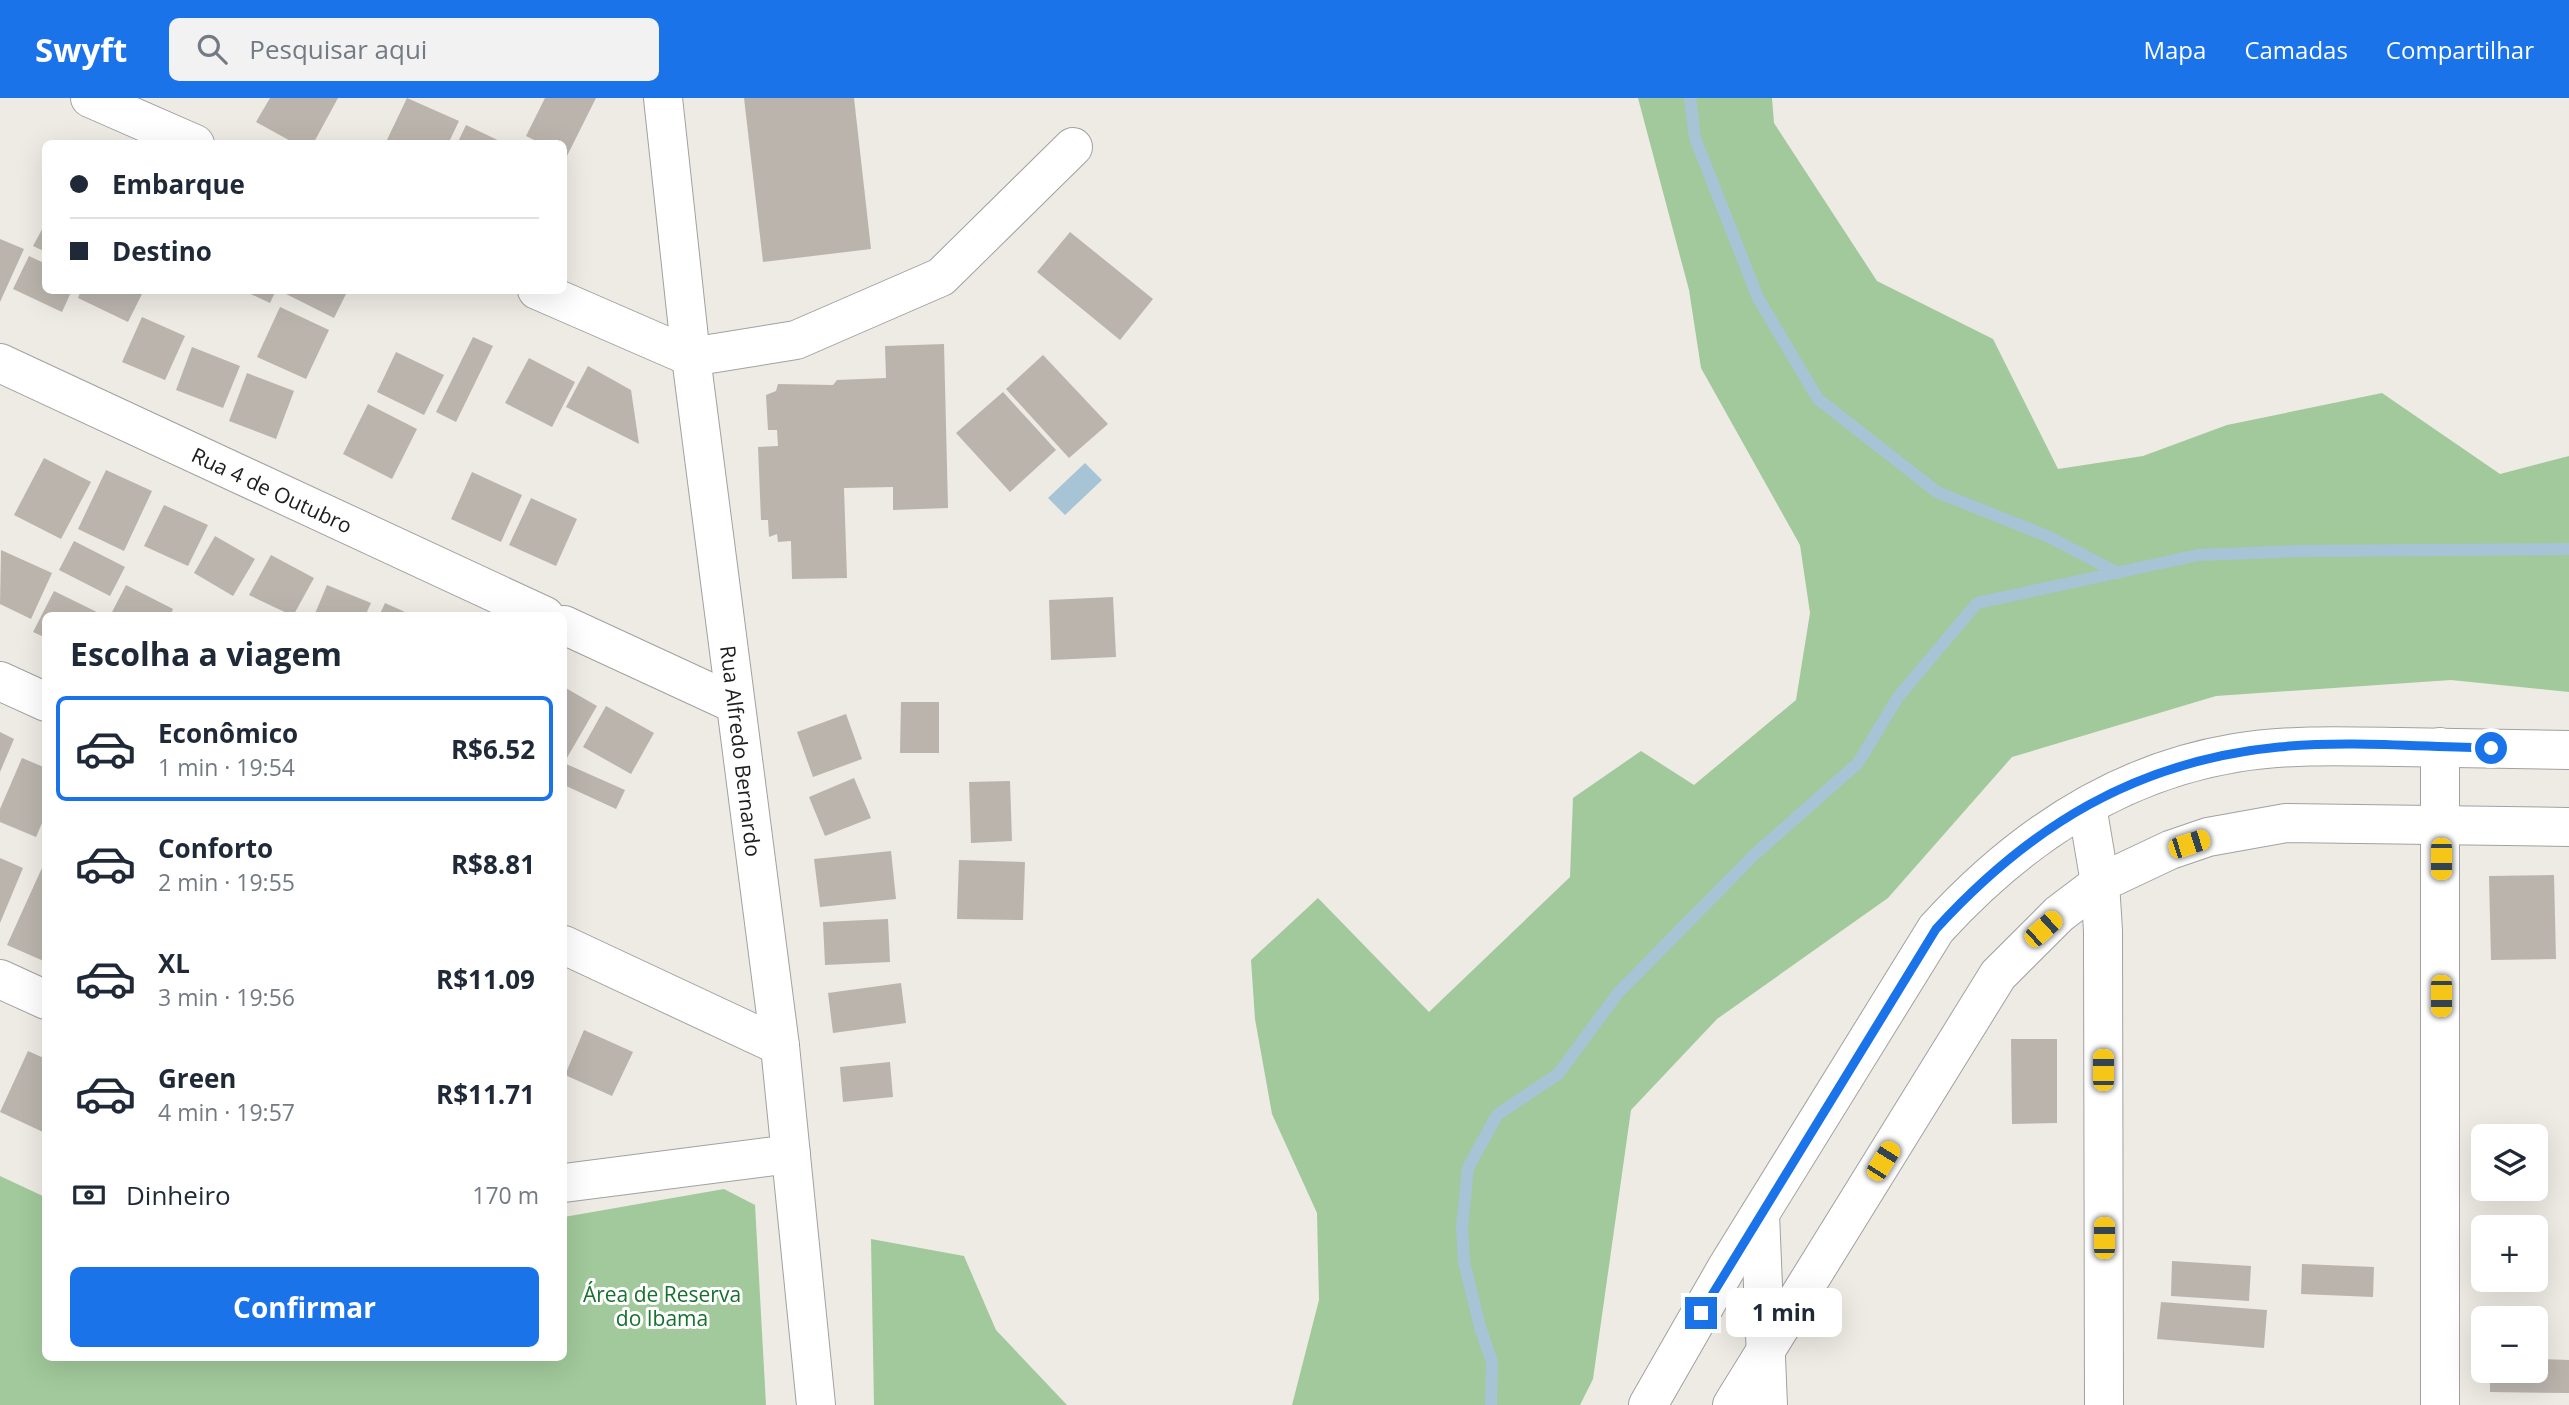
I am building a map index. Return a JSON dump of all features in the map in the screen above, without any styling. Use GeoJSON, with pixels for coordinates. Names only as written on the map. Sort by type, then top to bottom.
{"type":"FeatureCollection","features":[{"type":"Feature","properties":{"kind":"street"},"geometry":{"type":"LineString","coordinates":[[90,98],[186,140]]}},
{"type":"Feature","properties":{"kind":"street","name":"Rua Alfredo Bernardo"},"geometry":{"type":"LineString","coordinates":[[663,98],[691,357],[780,1046],[816,1405]]}},
{"type":"Feature","properties":{"kind":"street"},"geometry":{"type":"LineString","coordinates":[[546,294],[691,357],[796,340],[941,276],[1073,147]]}},
{"type":"Feature","properties":{"kind":"street","name":"Rua 4 de Outubro"},"geometry":{"type":"LineString","coordinates":[[0,363],[536,612]]}},
{"type":"Feature","properties":{"kind":"street"},"geometry":{"type":"LineString","coordinates":[[567,626],[735,704]]}},
{"type":"Feature","properties":{"kind":"street"},"geometry":{"type":"LineString","coordinates":[[0,681],[42,700]]}},
{"type":"Feature","properties":{"kind":"street"},"geometry":{"type":"LineString","coordinates":[[1648,1405],[1760,1214],[1936,929],[1972,889],[2011,855],[2052,825],[2142,779],[2234,753],[2326,745],[2569,750]]}},
{"type":"Feature","properties":{"kind":"street"},"geometry":{"type":"LineString","coordinates":[[2440,747],[2440,1405]]}},
{"type":"Feature","properties":{"kind":"street"},"geometry":{"type":"LineString","coordinates":[[2087,806],[2100,883],[2104,1405]]}},
{"type":"Feature","properties":{"kind":"street"},"geometry":{"type":"LineString","coordinates":[[1732,1405],[1998,975],[2059,914],[2100,883],[2170,850],[2247,828],[2327,821],[2569,827]]}},
{"type":"Feature","properties":{"kind":"street"},"geometry":{"type":"LineString","coordinates":[[567,946],[780,1046]]}},
{"type":"Feature","properties":{"kind":"street"},"geometry":{"type":"LineString","coordinates":[[0,979],[42,998]]}},
{"type":"Feature","properties":{"kind":"street"},"geometry":{"type":"LineString","coordinates":[[567,1183],[792,1154]]}},
{"type":"Feature","properties":{"kind":"street"},"geometry":{"type":"LineString","coordinates":[[1760,1214],[1768,1348],[1768,1405]]}},
{"type":"Feature","properties":{"kind":"green space"},"geometry":{"type":"Polygon","coordinates":[[[1638,98],[1772,98],[1774,123],[1877,281],[1993,339],[2058,469],[2143,456],[2227,425],[2382,393],[2500,474],[2569,456],[2569,692],[2451,680],[2216,696],[2012,757],[1888,898],[1717,1019],[1631,1110],[1593,1379],[1580,1405],[1292,1405],[1319,1300],[1317,1213],[1272,1114],[1255,1019],[1251,960],[1318,898],[1429,1012],[1570,877],[1573,798],[1641,751],[1694,785],[1796,700],[1810,613],[1800,545],[1701,368],[1689,290],[1638,98]]]}},
{"type":"Feature","properties":{"kind":"green space","name":"Área de Reserva do Ibama"},"geometry":{"type":"Polygon","coordinates":[[[0,1176],[42,1196],[42,1361],[567,1361],[567,1216],[724,1189],[755,1205],[766,1405],[0,1405],[0,1176]]]}},
{"type":"Feature","properties":{"kind":"green space"},"geometry":{"type":"Polygon","coordinates":[[[871,1239],[964,1256],[996,1330],[1067,1405],[874,1405],[871,1239]]]}},
{"type":"Feature","properties":{"kind":"water"},"geometry":{"type":"Polygon","coordinates":[[[1085,463],[1102,480],[1065,515],[1048,498],[1085,463]]]}},
{"type":"Feature","properties":{"kind":"building"},"geometry":{"type":"Polygon","coordinates":[[[270,98],[338,98],[315,140],[289,140],[256,122],[270,98]]]}},
{"type":"Feature","properties":{"kind":"building"},"geometry":{"type":"Polygon","coordinates":[[[407,98],[459,121],[450,140],[387,140],[407,98]]]}},
{"type":"Feature","properties":{"kind":"building"},"geometry":{"type":"Polygon","coordinates":[[[545,98],[596,98],[567,156],[567,140],[534,140],[526,136],[545,98]]]}},
{"type":"Feature","properties":{"kind":"building"},"geometry":{"type":"Polygon","coordinates":[[[744,98],[854,98],[871,249],[763,262],[744,98]]]}},
{"type":"Feature","properties":{"kind":"building"},"geometry":{"type":"Polygon","coordinates":[[[466,125],[498,140],[459,140],[466,125]]]}},
{"type":"Feature","properties":{"kind":"building"},"geometry":{"type":"Polygon","coordinates":[[[42,229],[42,250],[33,246],[42,229]]]}},
{"type":"Feature","properties":{"kind":"building"},"geometry":{"type":"Polygon","coordinates":[[[1070,232],[1153,299],[1120,340],[1037,272],[1070,232]]]}},
{"type":"Feature","properties":{"kind":"building"},"geometry":{"type":"Polygon","coordinates":[[[0,239],[24,249],[0,302],[0,239]]]}},
{"type":"Feature","properties":{"kind":"building"},"geometry":{"type":"Polygon","coordinates":[[[29,256],[42,262],[42,294],[70,294],[62,312],[13,289],[29,256]]]}},
{"type":"Feature","properties":{"kind":"building"},"geometry":{"type":"Polygon","coordinates":[[[80,294],[142,294],[128,322],[78,298],[80,294]]]}},
{"type":"Feature","properties":{"kind":"building"},"geometry":{"type":"Polygon","coordinates":[[[251,294],[274,294],[270,303],[251,294]]]}},
{"type":"Feature","properties":{"kind":"building"},"geometry":{"type":"Polygon","coordinates":[[[286,294],[346,294],[334,318],[286,294]]]}},
{"type":"Feature","properties":{"kind":"building"},"geometry":{"type":"Polygon","coordinates":[[[280,307],[329,330],[306,379],[257,357],[280,307]]]}},
{"type":"Feature","properties":{"kind":"building"},"geometry":{"type":"Polygon","coordinates":[[[142,317],[185,336],[165,380],[122,362],[142,317]]]}},
{"type":"Feature","properties":{"kind":"building"},"geometry":{"type":"Polygon","coordinates":[[[473,337],[493,346],[456,422],[436,412],[473,337]]]}},
{"type":"Feature","properties":{"kind":"building"},"geometry":{"type":"Polygon","coordinates":[[[944,344],[948,508],[893,510],[893,487],[844,488],[847,578],[792,579],[791,541],[778,542],[777,534],[769,537],[768,520],[761,520],[758,447],[778,446],[777,430],[768,430],[766,395],[776,391],[778,384],[833,385],[837,380],[886,378],[885,346],[944,344]]]}},
{"type":"Feature","properties":{"kind":"building"},"geometry":{"type":"Polygon","coordinates":[[[192,347],[240,366],[223,408],[176,390],[192,347]]]}},
{"type":"Feature","properties":{"kind":"building"},"geometry":{"type":"Polygon","coordinates":[[[396,352],[444,375],[424,415],[377,392],[396,352]]]}},
{"type":"Feature","properties":{"kind":"building"},"geometry":{"type":"Polygon","coordinates":[[[1043,355],[1108,424],[1069,458],[1006,389],[1043,355]]]}},
{"type":"Feature","properties":{"kind":"building"},"geometry":{"type":"Polygon","coordinates":[[[529,358],[575,382],[552,427],[505,403],[529,358]]]}},
{"type":"Feature","properties":{"kind":"building"},"geometry":{"type":"Polygon","coordinates":[[[588,366],[631,390],[639,444],[566,407],[588,366]]]}},
{"type":"Feature","properties":{"kind":"building"},"geometry":{"type":"Polygon","coordinates":[[[247,373],[294,391],[276,439],[229,421],[247,373]]]}},
{"type":"Feature","properties":{"kind":"building"},"geometry":{"type":"Polygon","coordinates":[[[1003,392],[1056,450],[1010,492],[956,433],[1003,392]]]}},
{"type":"Feature","properties":{"kind":"building"},"geometry":{"type":"Polygon","coordinates":[[[368,404],[417,429],[392,479],[343,454],[368,404]]]}},
{"type":"Feature","properties":{"kind":"building"},"geometry":{"type":"Polygon","coordinates":[[[44,458],[91,482],[61,539],[14,515],[44,458]]]}},
{"type":"Feature","properties":{"kind":"building"},"geometry":{"type":"Polygon","coordinates":[[[106,470],[152,491],[124,551],[78,529],[106,470]]]}},
{"type":"Feature","properties":{"kind":"building"},"geometry":{"type":"Polygon","coordinates":[[[472,472],[522,495],[501,542],[451,519],[472,472]]]}},
{"type":"Feature","properties":{"kind":"building"},"geometry":{"type":"Polygon","coordinates":[[[531,498],[577,519],[556,566],[509,545],[531,498]]]}},
{"type":"Feature","properties":{"kind":"building"},"geometry":{"type":"Polygon","coordinates":[[[164,505],[208,525],[188,566],[144,546],[164,505]]]}},
{"type":"Feature","properties":{"kind":"building"},"geometry":{"type":"Polygon","coordinates":[[[215,536],[255,559],[233,596],[194,573],[215,536]]]}},
{"type":"Feature","properties":{"kind":"building"},"geometry":{"type":"Polygon","coordinates":[[[74,541],[125,567],[110,596],[59,570],[74,541]]]}},
{"type":"Feature","properties":{"kind":"building"},"geometry":{"type":"Polygon","coordinates":[[[1,550],[52,573],[31,619],[0,604],[1,550]]]}},
{"type":"Feature","properties":{"kind":"building"},"geometry":{"type":"Polygon","coordinates":[[[271,555],[314,578],[295,612],[285,612],[249,595],[271,555]]]}},
{"type":"Feature","properties":{"kind":"building"},"geometry":{"type":"Polygon","coordinates":[[[126,585],[173,609],[172,612],[112,612],[126,585]]]}},
{"type":"Feature","properties":{"kind":"building"},"geometry":{"type":"Polygon","coordinates":[[[327,585],[371,603],[367,612],[316,612],[327,585]]]}},
{"type":"Feature","properties":{"kind":"building"},"geometry":{"type":"Polygon","coordinates":[[[54,591],[97,612],[43,612],[54,591]]]}},
{"type":"Feature","properties":{"kind":"building"},"geometry":{"type":"Polygon","coordinates":[[[1113,597],[1116,657],[1051,660],[1049,600],[1113,597]]]}},
{"type":"Feature","properties":{"kind":"building"},"geometry":{"type":"Polygon","coordinates":[[[385,603],[405,612],[381,612],[385,603]]]}},
{"type":"Feature","properties":{"kind":"building"},"geometry":{"type":"Polygon","coordinates":[[[42,614],[42,636],[33,632],[42,614]]]}},
{"type":"Feature","properties":{"kind":"building"},"geometry":{"type":"Polygon","coordinates":[[[567,689],[597,706],[567,758],[567,689]]]}},
{"type":"Feature","properties":{"kind":"building"},"geometry":{"type":"Polygon","coordinates":[[[901,702],[939,702],[939,753],[900,753],[901,702]]]}},
{"type":"Feature","properties":{"kind":"building"},"geometry":{"type":"Polygon","coordinates":[[[606,706],[654,733],[631,774],[583,747],[606,706]]]}},
{"type":"Feature","properties":{"kind":"building"},"geometry":{"type":"Polygon","coordinates":[[[846,714],[862,759],[813,777],[797,732],[846,714]]]}},
{"type":"Feature","properties":{"kind":"building"},"geometry":{"type":"Polygon","coordinates":[[[0,732],[14,739],[0,772],[0,732]]]}},
{"type":"Feature","properties":{"kind":"building"},"geometry":{"type":"Polygon","coordinates":[[[22,758],[42,766],[42,823],[36,837],[0,822],[0,809],[22,758]]]}},
{"type":"Feature","properties":{"kind":"building"},"geometry":{"type":"Polygon","coordinates":[[[567,764],[625,790],[616,809],[567,786],[567,764]]]}},
{"type":"Feature","properties":{"kind":"building"},"geometry":{"type":"Polygon","coordinates":[[[854,778],[871,818],[825,836],[809,797],[854,778]]]}},
{"type":"Feature","properties":{"kind":"building"},"geometry":{"type":"Polygon","coordinates":[[[1010,781],[1012,841],[971,843],[969,782],[1010,781]]]}},
{"type":"Feature","properties":{"kind":"building"},"geometry":{"type":"Polygon","coordinates":[[[891,851],[896,899],[820,907],[814,859],[891,851]]]}},
{"type":"Feature","properties":{"kind":"building"},"geometry":{"type":"Polygon","coordinates":[[[0,858],[23,868],[0,923],[0,858]]]}},
{"type":"Feature","properties":{"kind":"building"},"geometry":{"type":"Polygon","coordinates":[[[959,860],[1025,862],[1023,920],[957,919],[959,860]]]}},
{"type":"Feature","properties":{"kind":"building"},"geometry":{"type":"Polygon","coordinates":[[[42,868],[42,960],[7,945],[42,868]]]}},
{"type":"Feature","properties":{"kind":"building"},"geometry":{"type":"Polygon","coordinates":[[[2554,875],[2556,959],[2491,960],[2489,876],[2554,875]]]}},
{"type":"Feature","properties":{"kind":"building"},"geometry":{"type":"Polygon","coordinates":[[[888,919],[890,962],[825,965],[823,922],[888,919]]]}},
{"type":"Feature","properties":{"kind":"building"},"geometry":{"type":"Polygon","coordinates":[[[901,983],[906,1023],[833,1033],[828,993],[901,983]]]}},
{"type":"Feature","properties":{"kind":"building"},"geometry":{"type":"Polygon","coordinates":[[[584,1030],[633,1052],[612,1096],[567,1076],[584,1030]]]}},
{"type":"Feature","properties":{"kind":"building"},"geometry":{"type":"Polygon","coordinates":[[[2011,1039],[2057,1039],[2057,1123],[2012,1124],[2011,1039]]]}},
{"type":"Feature","properties":{"kind":"building"},"geometry":{"type":"Polygon","coordinates":[[[28,1051],[42,1057],[42,1132],[0,1112],[28,1051]]]}},
{"type":"Feature","properties":{"kind":"building"},"geometry":{"type":"Polygon","coordinates":[[[890,1062],[893,1097],[843,1102],[840,1067],[890,1062]]]}},
{"type":"Feature","properties":{"kind":"building"},"geometry":{"type":"Polygon","coordinates":[[[2172,1261],[2251,1266],[2249,1301],[2171,1296],[2172,1261]]]}},
{"type":"Feature","properties":{"kind":"building"},"geometry":{"type":"Polygon","coordinates":[[[2302,1264],[2374,1267],[2373,1297],[2301,1294],[2302,1264]]]}},
{"type":"Feature","properties":{"kind":"building"},"geometry":{"type":"Polygon","coordinates":[[[2161,1302],[2267,1310],[2264,1348],[2157,1339],[2161,1302]]]}},
{"type":"Feature","properties":{"kind":"building"},"geometry":{"type":"Polygon","coordinates":[[[2548,1359],[2569,1360],[2569,1393],[2490,1392],[2490,1383],[2548,1383],[2548,1359]]]}},
{"type":"Feature","properties":{"kind":"waterway"},"geometry":{"type":"LineString","coordinates":[[1690,98],[1695,138],[1758,298],[1818,399],[1937,492],[2047,536],[2118,573]]}},
{"type":"Feature","properties":{"kind":"waterway"},"geometry":{"type":"LineString","coordinates":[[1491,1405],[1492,1362],[1480,1327],[1464,1262],[1462,1228],[1468,1168],[1497,1115],[1558,1074],[1618,993],[1755,854],[1858,763],[1898,697],[1977,603],[2198,555],[2300,551],[2569,549]]}},
{"type":"Feature","properties":{"kind":"route"},"geometry":{"type":"LineString","coordinates":[[1701,1313],[1936,929],[1972,889],[2011,855],[2052,825],[2142,779],[2234,753],[2326,745],[2491,748]]}}]}
